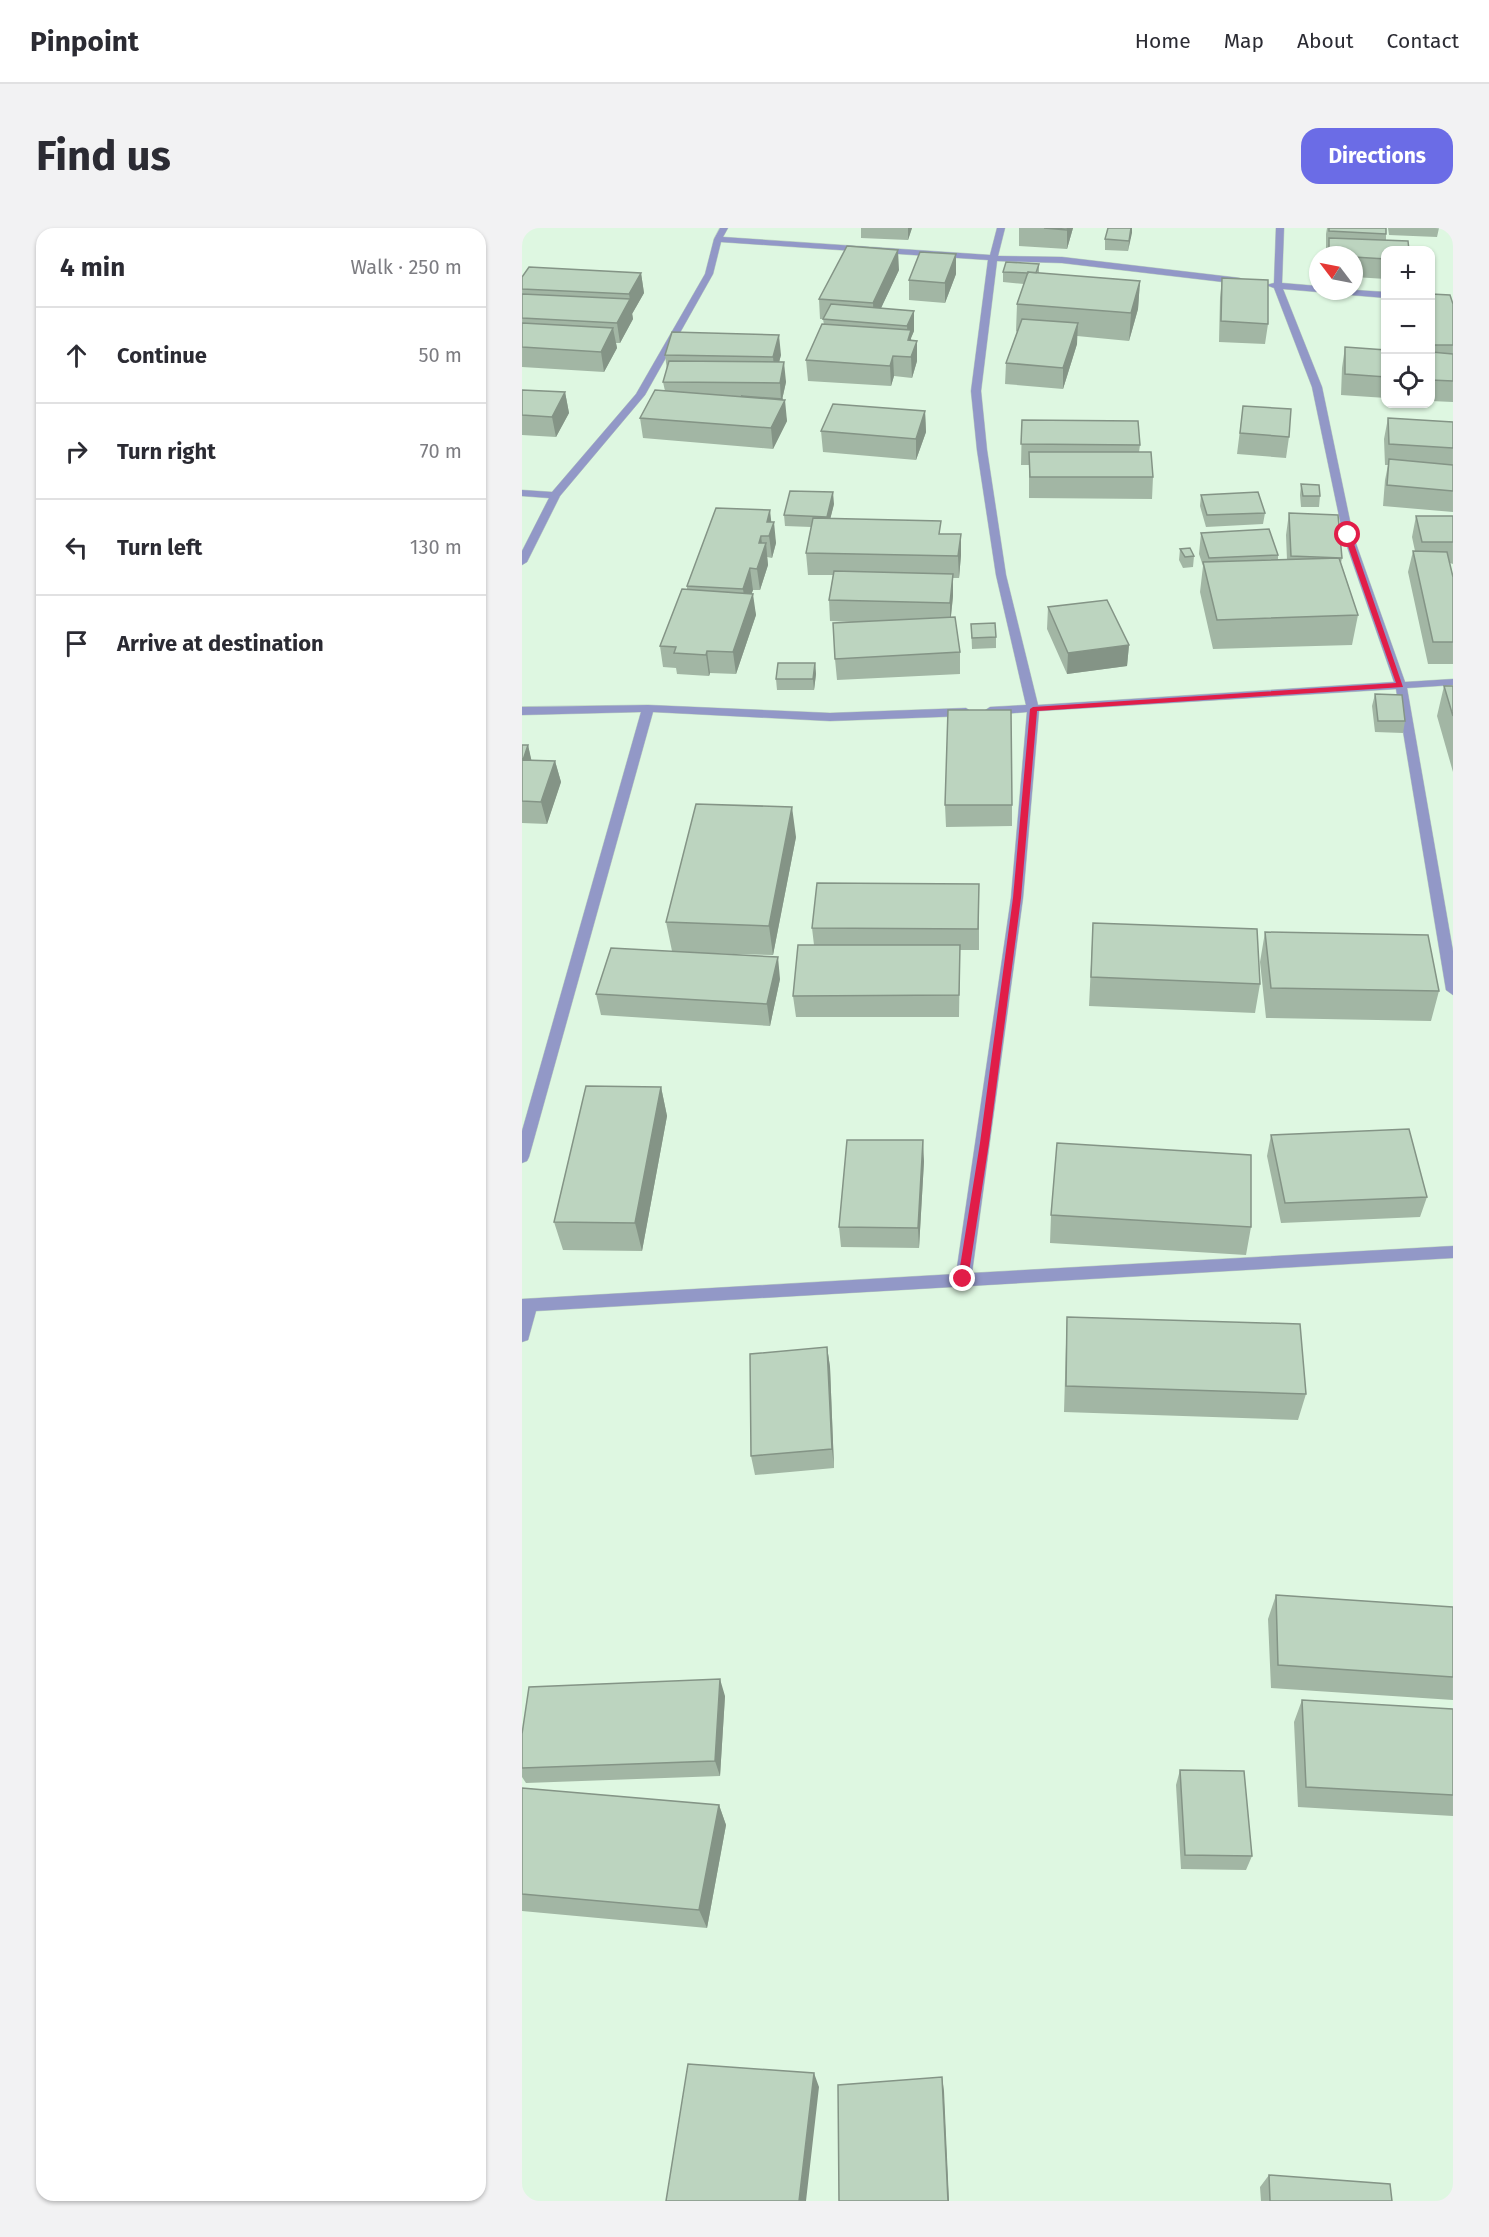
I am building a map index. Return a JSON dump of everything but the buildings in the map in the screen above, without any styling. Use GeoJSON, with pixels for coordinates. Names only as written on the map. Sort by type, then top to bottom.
{"type":"FeatureCollection","features":[{"type":"Feature","properties":{"kind":"street"},"geometry":{"type":"LineString","coordinates":[[522,562],[555,495],[640,395],[709,274],[718,240],[724,228]]}},
{"type":"Feature","properties":{"kind":"street"},"geometry":{"type":"LineString","coordinates":[[963,1279],[1017,898],[1033,709],[1001,575],[982,450],[976,391],[993,258],[1001,228]]}},
{"type":"Feature","properties":{"kind":"street"},"geometry":{"type":"LineString","coordinates":[[1280,228],[1278,286],[1317,387],[1348,535],[1401,685],[1453,990]]}},
{"type":"Feature","properties":{"kind":"street"},"geometry":{"type":"LineString","coordinates":[[718,240],[993,258],[1062,260],[1309,288]]}},
{"type":"Feature","properties":{"kind":"street"},"geometry":{"type":"LineString","coordinates":[[1363,293],[1381,295]]}},
{"type":"Feature","properties":{"kind":"street"},"geometry":{"type":"LineString","coordinates":[[522,493],[555,495]]}},
{"type":"Feature","properties":{"kind":"street"},"geometry":{"type":"LineString","coordinates":[[522,711],[648,708],[830,717],[1033,709],[1453,682]]}},
{"type":"Feature","properties":{"kind":"street"},"geometry":{"type":"LineString","coordinates":[[522,1157],[648,708]]}},
{"type":"Feature","properties":{"kind":"street"},"geometry":{"type":"LineString","coordinates":[[522,1335],[526,1305],[1453,1252]]}},
{"type":"Feature","properties":{"kind":"route"},"geometry":{"type":"LineString","coordinates":[[963,1279],[1017,898],[1033,709],[1401,685],[1348,535]]}}]}
